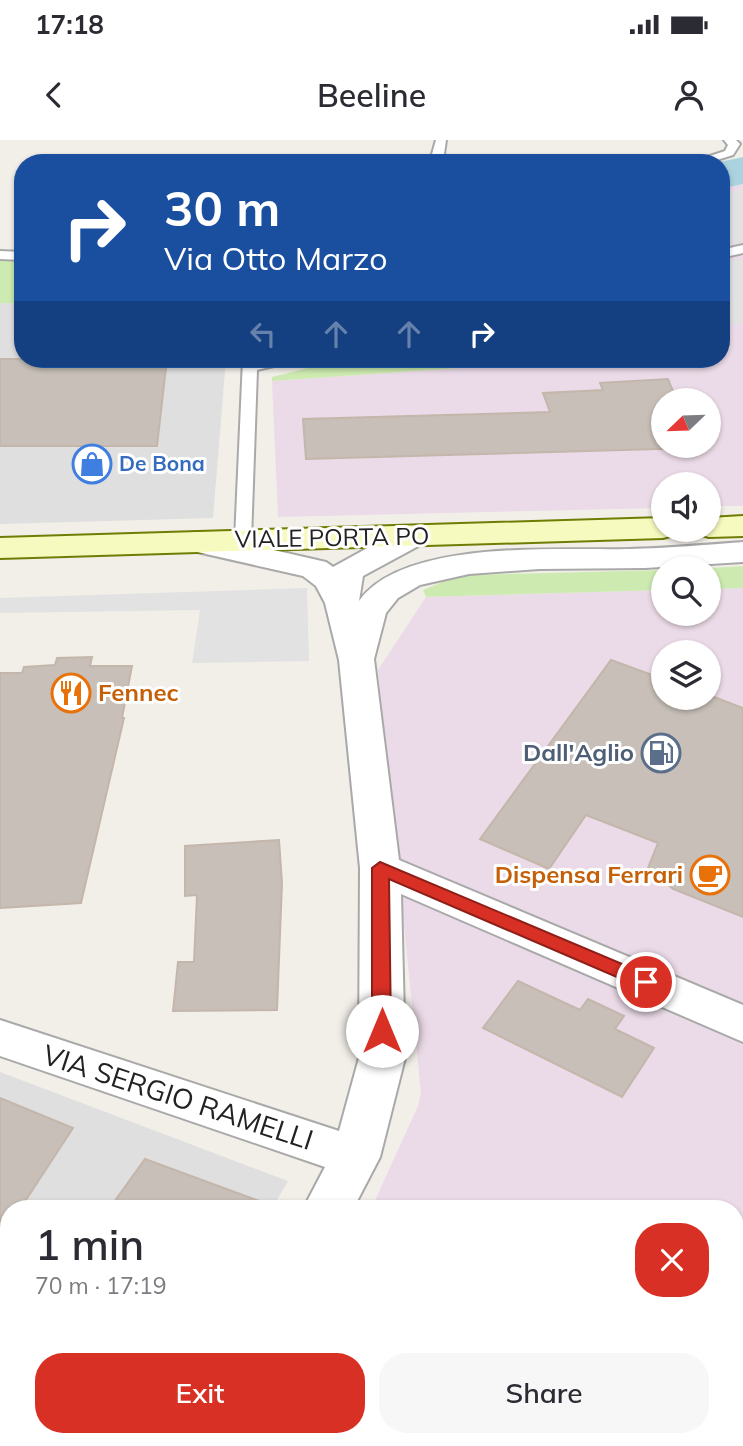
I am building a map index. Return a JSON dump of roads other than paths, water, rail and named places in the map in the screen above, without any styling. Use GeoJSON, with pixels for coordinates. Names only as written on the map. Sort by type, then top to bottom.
{"type":"FeatureCollection","features":[{"type":"Feature","properties":{"kind":"main road"},"geometry":{"type":"LineString","coordinates":[[721,527],[743,526]]}},
{"type":"Feature","properties":{"kind":"main road","name":"VIALE PORTA PO"},"geometry":{"type":"LineString","coordinates":[[0,548],[651,528]]}},
{"type":"Feature","properties":{"kind":"street"},"geometry":{"type":"LineString","coordinates":[[342,603],[347,571],[359,562],[413,537]]}},
{"type":"Feature","properties":{"kind":"street"},"geometry":{"type":"LineString","coordinates":[[195,542],[314,569],[329,580],[342,603],[357,660],[380,868],[382,1058],[356,1157],[332,1200]]}},
{"type":"Feature","properties":{"kind":"street"},"geometry":{"type":"LineString","coordinates":[[357,660],[369,608],[387,591],[429,571],[464,563],[649,559],[743,552]]}},
{"type":"Feature","properties":{"kind":"street"},"geometry":{"type":"LineString","coordinates":[[380,868],[743,1024]]}},
{"type":"Feature","properties":{"kind":"street","name":"VIA SERGIO RAMELLI"},"geometry":{"type":"LineString","coordinates":[[0,1038],[356,1157]]}},
{"type":"Feature","properties":{"kind":"lane"},"geometry":{"type":"LineString","coordinates":[[726,154],[734,144],[729,140]]}},
{"type":"Feature","properties":{"kind":"lane"},"geometry":{"type":"LineString","coordinates":[[243,540],[251,368]]}},
{"type":"Feature","properties":{"kind":"water"},"geometry":{"type":"Polygon","coordinates":[[[743,157],[743,184],[730,187],[730,160],[743,157]]]}},
{"type":"Feature","properties":{"kind":"place","name":"De Bona"},"geometry":{"type":"Point","coordinates":[92,464]}},
{"type":"Feature","properties":{"kind":"place","name":"Fennec"},"geometry":{"type":"Point","coordinates":[71,693]}},
{"type":"Feature","properties":{"kind":"place","name":"Dall'Aglio"},"geometry":{"type":"Point","coordinates":[661,753]}},
{"type":"Feature","properties":{"kind":"place","name":"Dispensa Ferrari"},"geometry":{"type":"Point","coordinates":[710,875]}}]}
